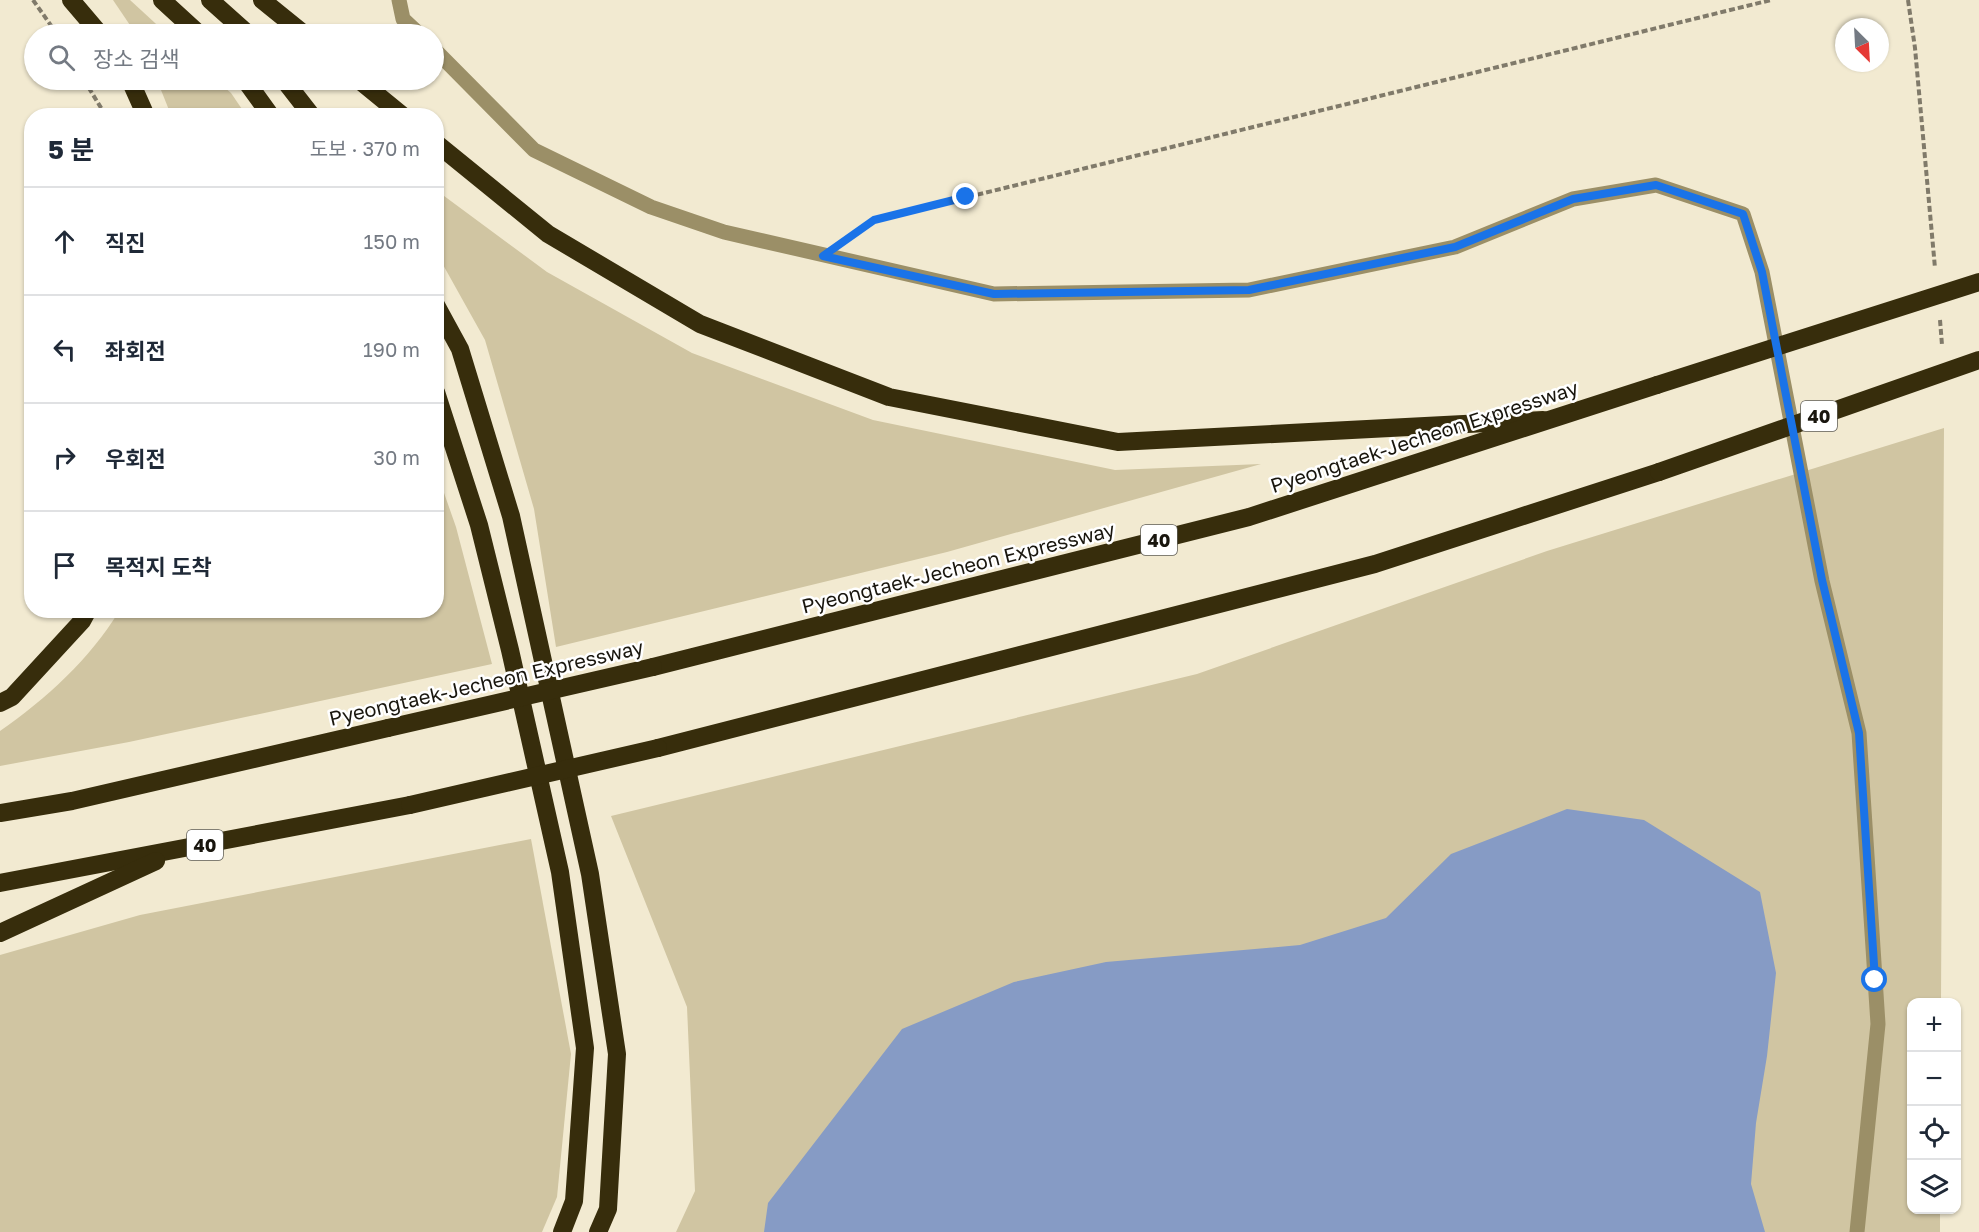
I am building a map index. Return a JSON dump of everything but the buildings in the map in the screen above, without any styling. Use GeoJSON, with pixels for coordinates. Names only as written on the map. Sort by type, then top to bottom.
{"type":"FeatureCollection","features":[{"type":"Feature","properties":{"kind":"highway"},"geometry":{"type":"LineString","coordinates":[[71,0],[91,24]]}},
{"type":"Feature","properties":{"kind":"highway"},"geometry":{"type":"LineString","coordinates":[[162,0],[188,24]]}},
{"type":"Feature","properties":{"kind":"highway"},"geometry":{"type":"LineString","coordinates":[[210,0],[237,24]]}},
{"type":"Feature","properties":{"kind":"highway"},"geometry":{"type":"LineString","coordinates":[[262,0],[292,24]]}},
{"type":"Feature","properties":{"kind":"highway"},"geometry":{"type":"LineString","coordinates":[[134,90],[142,108]]}},
{"type":"Feature","properties":{"kind":"highway"},"geometry":{"type":"LineString","coordinates":[[252,90],[265,108]]}},
{"type":"Feature","properties":{"kind":"highway"},"geometry":{"type":"LineString","coordinates":[[292,90],[306,108]]}},
{"type":"Feature","properties":{"kind":"highway"},"geometry":{"type":"LineString","coordinates":[[371,90],[393,108]]}},
{"type":"Feature","properties":{"kind":"highway"},"geometry":{"type":"LineString","coordinates":[[444,150],[548,234],[700,324],[889,397],[1118,442],[1544,420]]}},
{"type":"Feature","properties":{"kind":"highway","name":"Pyeongtaek-Jecheon Expressway"},"geometry":{"type":"LineString","coordinates":[[0,813],[72,801],[653,668],[1249,517],[1544,420],[1979,282]]}},
{"type":"Feature","properties":{"kind":"highway"},"geometry":{"type":"LineString","coordinates":[[444,320],[460,349],[512,516],[590,874],[617,1054],[608,1209],[598,1232]]}},
{"type":"Feature","properties":{"kind":"highway","name":"40"},"geometry":{"type":"LineString","coordinates":[[0,883],[410,805],[658,748],[1375,564],[1659,472],[1979,360]]}},
{"type":"Feature","properties":{"kind":"highway"},"geometry":{"type":"LineString","coordinates":[[444,418],[484,548],[510,650],[560,873],[585,1048],[574,1201],[562,1232]]}},
{"type":"Feature","properties":{"kind":"highway"},"geometry":{"type":"LineString","coordinates":[[0,704],[12,697],[84,618]]}},
{"type":"Feature","properties":{"kind":"highway"},"geometry":{"type":"LineString","coordinates":[[0,933],[180,850]]}},
{"type":"Feature","properties":{"kind":"street"},"geometry":{"type":"LineString","coordinates":[[399,0],[403,19],[408,24]]}},
{"type":"Feature","properties":{"kind":"street"},"geometry":{"type":"LineString","coordinates":[[444,59],[534,150],[651,207],[724,232],[994,294],[1249,290],[1455,247],[1573,199],[1656,185],[1743,214],[1762,272],[1822,580],[1859,733],[1878,1024],[1857,1232]]}},
{"type":"Feature","properties":{"kind":"path"},"geometry":{"type":"LineString","coordinates":[[33,0],[50,24]]}},
{"type":"Feature","properties":{"kind":"path"},"geometry":{"type":"LineString","coordinates":[[823,256],[874,220],[1771,0]]}},
{"type":"Feature","properties":{"kind":"path"},"geometry":{"type":"LineString","coordinates":[[1908,0],[1916,48],[1936,274]]}},
{"type":"Feature","properties":{"kind":"path"},"geometry":{"type":"LineString","coordinates":[[90,90],[101,108]]}},
{"type":"Feature","properties":{"kind":"path"},"geometry":{"type":"LineString","coordinates":[[1939,310],[1942,345]]}},
{"type":"Feature","properties":{"kind":"shaded area"},"geometry":{"type":"Polygon","coordinates":[[[113,0],[130,0],[156,24],[129,24],[113,0]]]}},
{"type":"Feature","properties":{"kind":"shaded area"},"geometry":{"type":"Polygon","coordinates":[[[161,90],[228,90],[241,108],[168,108],[161,90]]]}},
{"type":"Feature","properties":{"kind":"shaded area"},"geometry":{"type":"Polygon","coordinates":[[[444,196],[547,272],[692,353],[873,420],[1115,470],[1261,464],[947,552],[556,647],[534,509],[485,340],[444,267],[444,196]]]}},
{"type":"Feature","properties":{"kind":"shaded area"},"geometry":{"type":"Polygon","coordinates":[[[1944,428],[1941,998],[1907,998],[1907,1214],[1940,1214],[1940,1232],[676,1232],[695,1191],[687,1007],[611,816],[1197,674],[1547,551],[1944,428]]]}},
{"type":"Feature","properties":{"kind":"shaded area"},"geometry":{"type":"Polygon","coordinates":[[[444,493],[456,527],[492,664],[129,742],[0,766],[0,731],[34,706],[66,677],[95,646],[114,618],[444,618],[444,493]]]}},
{"type":"Feature","properties":{"kind":"shaded area"},"geometry":{"type":"Polygon","coordinates":[[[531,839],[571,1054],[557,1197],[542,1232],[0,1232],[0,955],[140,915],[531,839]]]}},
{"type":"Feature","properties":{"kind":"water"},"geometry":{"type":"Polygon","coordinates":[[[1567,809],[1644,820],[1760,892],[1776,973],[1767,1056],[1756,1123],[1751,1184],[1765,1232],[764,1232],[768,1203],[902,1029],[1014,982],[1106,962],[1300,945],[1386,918],[1451,854],[1567,809]]]}},
{"type":"Feature","properties":{"kind":"route"},"geometry":{"type":"LineString","coordinates":[[966,197],[874,220],[823,256],[994,294],[1249,290],[1455,247],[1573,199],[1656,185],[1743,214],[1762,272],[1822,580],[1859,733],[1875,980]]}}]}
